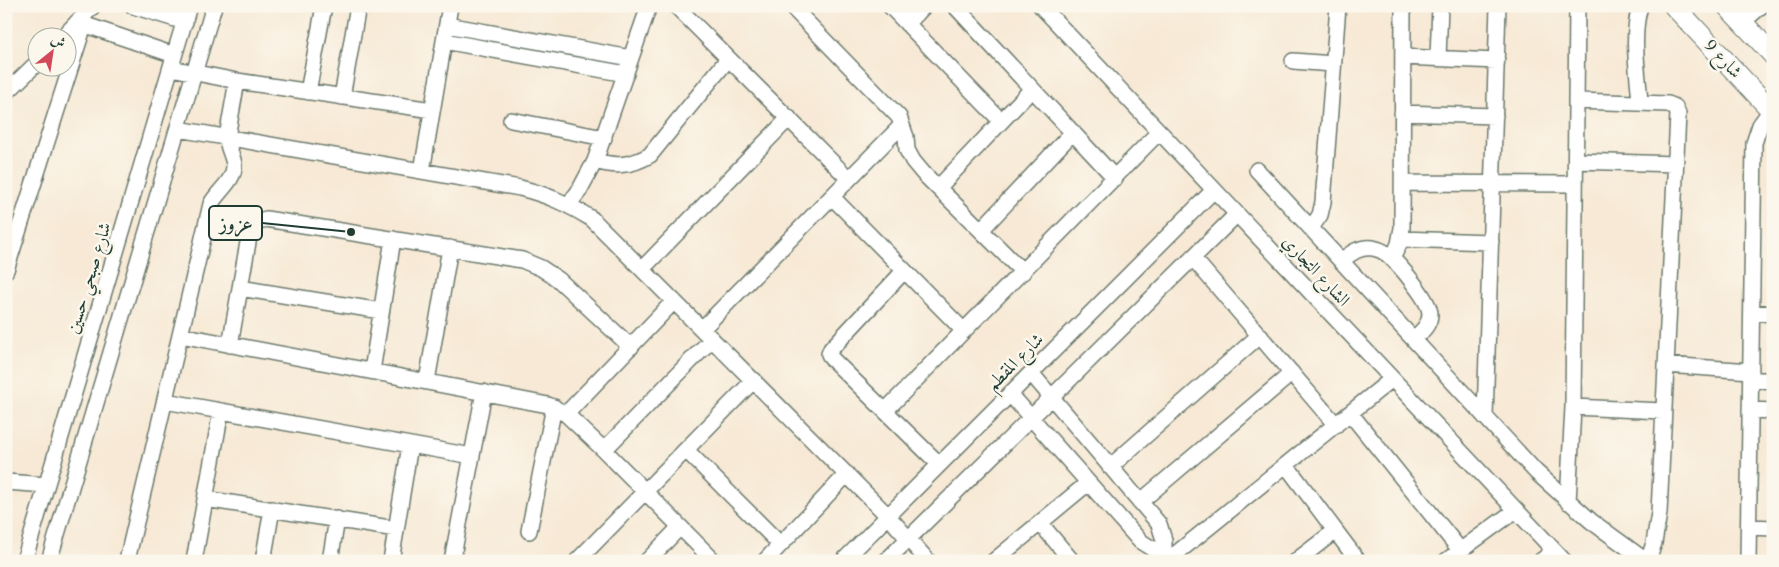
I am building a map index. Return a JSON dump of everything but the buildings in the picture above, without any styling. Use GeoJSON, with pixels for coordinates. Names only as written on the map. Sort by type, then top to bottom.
{"type":"FeatureCollection","features":[{"type":"Feature","properties":{"kind":"main road","name":"شارع 9"},"geometry":{"type":"LineString","coordinates":[[1674,6],[1772,111]]}},
{"type":"Feature","properties":{"kind":"main road"},"geometry":{"type":"LineString","coordinates":[[1728,6],[1773,55]]}},
{"type":"Feature","properties":{"kind":"street"},"geometry":{"type":"LineString","coordinates":[[6,270],[81,24],[93,6]]}},
{"type":"Feature","properties":{"kind":"street"},"geometry":{"type":"LineString","coordinates":[[133,6],[185,22]]}},
{"type":"Feature","properties":{"kind":"street","name":"شارع صبحي حسين"},"geometry":{"type":"LineString","coordinates":[[24,561],[190,6]]}},
{"type":"Feature","properties":{"kind":"street"},"geometry":{"type":"LineString","coordinates":[[49,561],[214,6]]}},
{"type":"Feature","properties":{"kind":"street"},"geometry":{"type":"LineString","coordinates":[[308,92],[324,6]]}},
{"type":"Feature","properties":{"kind":"street"},"geometry":{"type":"LineString","coordinates":[[342,97],[358,6]]}},
{"type":"Feature","properties":{"kind":"street"},"geometry":{"type":"LineString","coordinates":[[422,171],[450,6]]}},
{"type":"Feature","properties":{"kind":"street"},"geometry":{"type":"LineString","coordinates":[[569,204],[579,191],[595,161],[649,6]]}},
{"type":"Feature","properties":{"kind":"street"},"geometry":{"type":"LineString","coordinates":[[676,6],[849,179]]}},
{"type":"Feature","properties":{"kind":"street"},"geometry":{"type":"LineString","coordinates":[[791,6],[899,117],[906,137],[907,150],[923,173],[1023,272]]}},
{"type":"Feature","properties":{"kind":"street"},"geometry":{"type":"LineString","coordinates":[[890,6],[1001,121]]}},
{"type":"Feature","properties":{"kind":"street"},"geometry":{"type":"LineString","coordinates":[[907,24],[924,6]]}},
{"type":"Feature","properties":{"kind":"street"},"geometry":{"type":"LineString","coordinates":[[955,6],[1115,178]]}},
{"type":"Feature","properties":{"kind":"street","name":"الشارع التجاري"},"geometry":{"type":"LineString","coordinates":[[1041,6],[1559,556]]}},
{"type":"Feature","properties":{"kind":"street"},"geometry":{"type":"LineString","coordinates":[[1311,228],[1317,222],[1322,209],[1338,6]]}},
{"type":"Feature","properties":{"kind":"street"},"geometry":{"type":"LineString","coordinates":[[1392,259],[1400,239],[1403,6]]}},
{"type":"Feature","properties":{"kind":"street"},"geometry":{"type":"LineString","coordinates":[[1438,58],[1440,6]]}},
{"type":"Feature","properties":{"kind":"street"},"geometry":{"type":"LineString","coordinates":[[1485,416],[1498,6]]}},
{"type":"Feature","properties":{"kind":"street"},"geometry":{"type":"LineString","coordinates":[[1568,502],[1573,407],[1577,6]]}},
{"type":"Feature","properties":{"kind":"street"},"geometry":{"type":"LineString","coordinates":[[1640,6],[1636,28],[1636,44],[1640,103]]}},
{"type":"Feature","properties":{"kind":"street"},"geometry":{"type":"LineString","coordinates":[[1743,22],[1760,6]]}},
{"type":"Feature","properties":{"kind":"street"},"geometry":{"type":"LineString","coordinates":[[76,28],[81,24]]}},
{"type":"Feature","properties":{"kind":"street"},"geometry":{"type":"LineString","coordinates":[[81,24],[173,62],[194,73],[432,110]]}},
{"type":"Feature","properties":{"kind":"street"},"geometry":{"type":"LineString","coordinates":[[447,25],[631,58]]}},
{"type":"Feature","properties":{"kind":"street"},"geometry":{"type":"LineString","coordinates":[[444,41],[626,74]]}},
{"type":"Feature","properties":{"kind":"street"},"geometry":{"type":"LineString","coordinates":[[1403,57],[1496,60]]}},
{"type":"Feature","properties":{"kind":"street"},"geometry":{"type":"LineString","coordinates":[[595,161],[609,165],[624,166],[638,162],[650,154],[728,59]]}},
{"type":"Feature","properties":{"kind":"street"},"geometry":{"type":"LineString","coordinates":[[1293,61],[1333,64]]}},
{"type":"Feature","properties":{"kind":"street"},"geometry":{"type":"LineString","coordinates":[[6,93],[28,72]]}},
{"type":"Feature","properties":{"kind":"street"},"geometry":{"type":"LineString","coordinates":[[129,561],[128,556],[212,204],[216,194],[230,180],[234,171],[234,162],[227,146],[227,137],[237,81]]}},
{"type":"Feature","properties":{"kind":"street"},"geometry":{"type":"LineString","coordinates":[[938,188],[1032,89]]}},
{"type":"Feature","properties":{"kind":"street"},"geometry":{"type":"LineString","coordinates":[[1576,101],[1668,104],[1677,110],[1658,523],[1647,561]]}},
{"type":"Feature","properties":{"kind":"street"},"geometry":{"type":"LineString","coordinates":[[1748,561],[1754,143],[1760,125],[1772,111]]}},
{"type":"Feature","properties":{"kind":"street"},"geometry":{"type":"LineString","coordinates":[[1402,113],[1495,116]]}},
{"type":"Feature","properties":{"kind":"street"},"geometry":{"type":"LineString","coordinates":[[642,269],[788,118]]}},
{"type":"Feature","properties":{"kind":"street"},"geometry":{"type":"LineString","coordinates":[[511,120],[604,138]]}},
{"type":"Feature","properties":{"kind":"street"},"geometry":{"type":"LineString","coordinates":[[604,450],[832,196],[902,125]]}},
{"type":"Feature","properties":{"kind":"street"},"geometry":{"type":"LineString","coordinates":[[178,129],[520,188],[569,204],[592,219],[754,380],[888,516],[928,561]]}},
{"type":"Feature","properties":{"kind":"street"},"geometry":{"type":"LineString","coordinates":[[981,230],[1072,132]]}},
{"type":"Feature","properties":{"kind":"street"},"geometry":{"type":"LineString","coordinates":[[885,411],[1159,132]]}},
{"type":"Feature","properties":{"kind":"street"},"geometry":{"type":"LineString","coordinates":[[1576,161],[1676,164]]}},
{"type":"Feature","properties":{"kind":"street","name":"الشارع التجاري"},"geometry":{"type":"LineString","coordinates":[[1257,170],[1536,472],[1591,521],[1647,561]]}},
{"type":"Feature","properties":{"kind":"street"},"geometry":{"type":"LineString","coordinates":[[1402,183],[1575,184]]}},
{"type":"Feature","properties":{"kind":"street","name":"شارع المقطم"},"geometry":{"type":"LineString","coordinates":[[843,561],[1214,190]]}},
{"type":"Feature","properties":{"kind":"street"},"geometry":{"type":"LineString","coordinates":[[832,196],[964,331]]}},
{"type":"Feature","properties":{"kind":"street"},"geometry":{"type":"LineString","coordinates":[[886,561],[1237,214]]}},
{"type":"Feature","properties":{"kind":"street"},"geometry":{"type":"LineString","coordinates":[[230,345],[250,231],[256,222],[266,219],[522,260],[542,268],[559,280],[630,347]]}},
{"type":"Feature","properties":{"kind":"street"},"geometry":{"type":"LineString","coordinates":[[1400,239],[1491,242]]}},
{"type":"Feature","properties":{"kind":"street"},"geometry":{"type":"LineString","coordinates":[[372,371],[393,240]]}},
{"type":"Feature","properties":{"kind":"street"},"geometry":{"type":"LineString","coordinates":[[1342,261],[1354,251],[1370,247],[1380,250],[1392,259],[1422,294],[1430,308],[1428,324],[1414,339]]}},
{"type":"Feature","properties":{"kind":"street"},"geometry":{"type":"LineString","coordinates":[[427,381],[450,248]]}},
{"type":"Feature","properties":{"kind":"street"},"geometry":{"type":"LineString","coordinates":[[1193,258],[1336,425]]}},
{"type":"Feature","properties":{"kind":"street"},"geometry":{"type":"LineString","coordinates":[[904,270],[831,349],[829,354],[939,464]]}},
{"type":"Feature","properties":{"kind":"street"},"geometry":{"type":"LineString","coordinates":[[240,288],[381,312]]}},
{"type":"Feature","properties":{"kind":"street"},"geometry":{"type":"LineString","coordinates":[[529,531],[560,411],[630,347],[674,301]]}},
{"type":"Feature","properties":{"kind":"street"},"geometry":{"type":"LineString","coordinates":[[1752,312],[1773,314]]}},
{"type":"Feature","properties":{"kind":"street"},"geometry":{"type":"LineString","coordinates":[[180,335],[541,402],[560,411],[604,450],[714,561]]}},
{"type":"Feature","properties":{"kind":"street"},"geometry":{"type":"LineString","coordinates":[[1110,467],[1260,335]]}},
{"type":"Feature","properties":{"kind":"street"},"geometry":{"type":"LineString","coordinates":[[1666,365],[1751,375],[1773,381]]}},
{"type":"Feature","properties":{"kind":"street"},"geometry":{"type":"LineString","coordinates":[[1031,373],[1162,529],[1169,557]]}},
{"type":"Feature","properties":{"kind":"street"},"geometry":{"type":"LineString","coordinates":[[1140,502],[1292,373]]}},
{"type":"Feature","properties":{"kind":"street"},"geometry":{"type":"LineString","coordinates":[[1169,557],[1392,379]]}},
{"type":"Feature","properties":{"kind":"street"},"geometry":{"type":"LineString","coordinates":[[577,561],[754,380]]}},
{"type":"Feature","properties":{"kind":"street"},"geometry":{"type":"LineString","coordinates":[[452,561],[484,392]]}},
{"type":"Feature","properties":{"kind":"street"},"geometry":{"type":"LineString","coordinates":[[1010,394],[1140,541],[1169,557]]}},
{"type":"Feature","properties":{"kind":"street"},"geometry":{"type":"LineString","coordinates":[[165,401],[472,456]]}},
{"type":"Feature","properties":{"kind":"street"},"geometry":{"type":"LineString","coordinates":[[1573,407],[1663,411]]}},
{"type":"Feature","properties":{"kind":"street"},"geometry":{"type":"LineString","coordinates":[[1750,410],[1773,411]]}},
{"type":"Feature","properties":{"kind":"street"},"geometry":{"type":"LineString","coordinates":[[194,561],[221,411]]}},
{"type":"Feature","properties":{"kind":"street"},"geometry":{"type":"LineString","coordinates":[[1350,413],[1460,550]]}},
{"type":"Feature","properties":{"kind":"street"},"geometry":{"type":"LineString","coordinates":[[391,561],[410,444]]}},
{"type":"Feature","properties":{"kind":"street"},"geometry":{"type":"LineString","coordinates":[[686,450],[780,544]]}},
{"type":"Feature","properties":{"kind":"street"},"geometry":{"type":"LineString","coordinates":[[1286,465],[1358,561]]}},
{"type":"Feature","properties":{"kind":"street"},"geometry":{"type":"LineString","coordinates":[[765,561],[847,474]]}},
{"type":"Feature","properties":{"kind":"street"},"geometry":{"type":"LineString","coordinates":[[6,482],[46,485]]}},
{"type":"Feature","properties":{"kind":"street"},"geometry":{"type":"LineString","coordinates":[[996,560],[1088,483]]}},
{"type":"Feature","properties":{"kind":"street"},"geometry":{"type":"LineString","coordinates":[[206,499],[396,529]]}},
{"type":"Feature","properties":{"kind":"street"},"geometry":{"type":"LineString","coordinates":[[263,561],[272,509]]}},
{"type":"Feature","properties":{"kind":"street"},"geometry":{"type":"LineString","coordinates":[[1446,561],[1516,510]]}},
{"type":"Feature","properties":{"kind":"street"},"geometry":{"type":"LineString","coordinates":[[330,561],[337,519]]}},
{"type":"Feature","properties":{"kind":"street"},"geometry":{"type":"LineString","coordinates":[[1040,523],[1072,561]]}},
{"type":"Feature","properties":{"kind":"street"},"geometry":{"type":"LineString","coordinates":[[647,561],[680,527]]}},
{"type":"Feature","properties":{"kind":"street"},"geometry":{"type":"LineString","coordinates":[[1749,527],[1773,528]]}},
{"type":"Feature","properties":{"kind":"street"},"geometry":{"type":"LineString","coordinates":[[1296,561],[1335,531]]}},
{"type":"Feature","properties":{"kind":"street"},"geometry":{"type":"LineString","coordinates":[[1541,561],[1559,556]]}},
{"type":"Feature","properties":{"kind":"place","name":"عزوز"},"geometry":{"type":"Point","coordinates":[351,232]}}]}
